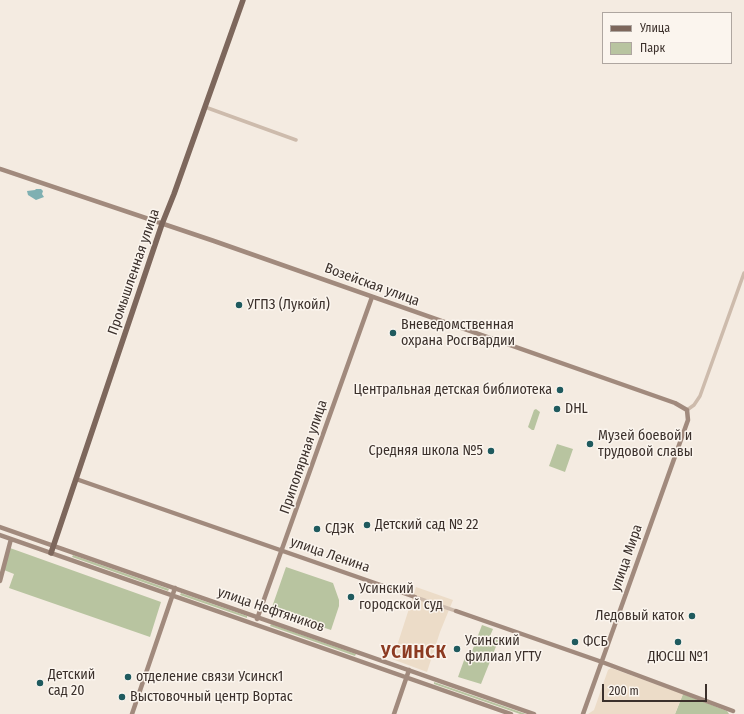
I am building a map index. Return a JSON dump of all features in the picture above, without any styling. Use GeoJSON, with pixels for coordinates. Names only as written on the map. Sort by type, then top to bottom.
{"type":"FeatureCollection","features":[{"type":"Feature","properties":{"kind":"main road","name":"Промышленная улица"},"geometry":{"type":"LineString","coordinates":[[51,553],[162,224],[243,0]]}},
{"type":"Feature","properties":{"kind":"main road","name":"Возейская улица"},"geometry":{"type":"LineString","coordinates":[[0,169],[675,403],[687,410]]}},
{"type":"Feature","properties":{"kind":"main road","name":"Приполярная улица"},"geometry":{"type":"LineString","coordinates":[[256,624],[372,297]]}},
{"type":"Feature","properties":{"kind":"main road","name":"улица Мира"},"geometry":{"type":"LineString","coordinates":[[583,714],[688,420],[687,410]]}},
{"type":"Feature","properties":{"kind":"main road","name":"улица Ленина"},"geometry":{"type":"LineString","coordinates":[[76,479],[415,597]]}},
{"type":"Feature","properties":{"kind":"main road","name":"улица Нефтяников"},"geometry":{"type":"LineString","coordinates":[[0,527],[532,714]]}},
{"type":"Feature","properties":{"kind":"main road","name":"улица Нефтяников"},"geometry":{"type":"LineString","coordinates":[[0,535],[511,714]]}},
{"type":"Feature","properties":{"kind":"main road"},"geometry":{"type":"LineString","coordinates":[[0,581],[11,539]]}},
{"type":"Feature","properties":{"kind":"main road"},"geometry":{"type":"LineString","coordinates":[[132,714],[175,588]]}},
{"type":"Feature","properties":{"kind":"main road","name":"улица Ленина"},"geometry":{"type":"LineString","coordinates":[[456,611],[602,662],[733,712]]}},
{"type":"Feature","properties":{"kind":"main road"},"geometry":{"type":"LineString","coordinates":[[394,714],[409,670]]}},
{"type":"Feature","properties":{"kind":"street"},"geometry":{"type":"LineString","coordinates":[[205,107],[296,140]]}},
{"type":"Feature","properties":{"kind":"street"},"geometry":{"type":"LineString","coordinates":[[687,410],[694,405],[700,396],[744,273]]}},
{"type":"Feature","properties":{"kind":"street","name":"улица Ленина"},"geometry":{"type":"LineString","coordinates":[[415,597],[456,611]]}},
{"type":"Feature","properties":{"kind":"green space"},"geometry":{"type":"Polygon","coordinates":[[[536,409],[540,412],[534,430],[532,430],[528,427],[534,410],[536,409]]]}},
{"type":"Feature","properties":{"kind":"green space"},"geometry":{"type":"Polygon","coordinates":[[[557,444],[573,449],[565,472],[549,466],[557,444]]]}},
{"type":"Feature","properties":{"kind":"green space"},"geometry":{"type":"Polygon","coordinates":[[[10,548],[161,602],[150,637],[9,588],[14,574],[4,570],[10,548]]]}},
{"type":"Feature","properties":{"kind":"green space"},"geometry":{"type":"Polygon","coordinates":[[[73,555],[169,589],[168,591],[72,557],[73,555]]]}},
{"type":"Feature","properties":{"kind":"green space"},"geometry":{"type":"Polygon","coordinates":[[[286,567],[333,583],[339,600],[339,606],[331,630],[271,610],[286,567]]]}},
{"type":"Feature","properties":{"kind":"green space"},"geometry":{"type":"Polygon","coordinates":[[[181,593],[247,616],[247,618],[180,595],[181,593]]]}},
{"type":"Feature","properties":{"kind":"green space"},"geometry":{"type":"Polygon","coordinates":[[[271,624],[356,654],[355,656],[270,626],[271,624]]]}},
{"type":"Feature","properties":{"kind":"green space"},"geometry":{"type":"Polygon","coordinates":[[[482,625],[493,629],[490,636],[499,639],[481,684],[458,677],[467,652],[471,654],[482,625]]]}},
{"type":"Feature","properties":{"kind":"green space"},"geometry":{"type":"Polygon","coordinates":[[[434,682],[526,714],[520,714],[434,684],[434,682]]]}},
{"type":"Feature","properties":{"kind":"green space"},"geometry":{"type":"Polygon","coordinates":[[[683,694],[727,711],[729,714],[675,714],[683,694]]]}},
{"type":"Feature","properties":{"kind":"shaded area"},"geometry":{"type":"Polygon","coordinates":[[[416,587],[453,600],[440,632],[427,672],[392,659],[397,656],[395,652],[416,587]]]}},
{"type":"Feature","properties":{"kind":"shaded area"},"geometry":{"type":"Polygon","coordinates":[[[611,668],[683,694],[675,714],[588,714],[594,710],[608,670],[611,668]]]}},
{"type":"Feature","properties":{"kind":"water"},"geometry":{"type":"Polygon","coordinates":[[[41,189],[43,191],[42,194],[44,197],[36,200],[28,195],[27,191],[41,189]]]}},
{"type":"Feature","properties":{"kind":"place","name":"УГПЗ (Лукойл)"},"geometry":{"type":"Point","coordinates":[239,305]}},
{"type":"Feature","properties":{"kind":"place","name":"Вневедомственная охрана Росгвардии"},"geometry":{"type":"Point","coordinates":[393,333]}},
{"type":"Feature","properties":{"kind":"place","name":"Центральная детская библиотека"},"geometry":{"type":"Point","coordinates":[560,390]}},
{"type":"Feature","properties":{"kind":"place","name":"DHL"},"geometry":{"type":"Point","coordinates":[557,409]}},
{"type":"Feature","properties":{"kind":"place","name":"Музей боевой и трудовой славы"},"geometry":{"type":"Point","coordinates":[590,444]}},
{"type":"Feature","properties":{"kind":"place","name":"Средняя школа №5"},"geometry":{"type":"Point","coordinates":[491,451]}},
{"type":"Feature","properties":{"kind":"place","name":"Детский сад № 22"},"geometry":{"type":"Point","coordinates":[367,525]}},
{"type":"Feature","properties":{"kind":"place","name":"СДЭК"},"geometry":{"type":"Point","coordinates":[317,529]}},
{"type":"Feature","properties":{"kind":"place","name":"Усинский городской суд"},"geometry":{"type":"Point","coordinates":[351,597]}},
{"type":"Feature","properties":{"kind":"place","name":"Ледовый каток"},"geometry":{"type":"Point","coordinates":[692,616]}},
{"type":"Feature","properties":{"kind":"place","name":"ФСБ"},"geometry":{"type":"Point","coordinates":[575,642]}},
{"type":"Feature","properties":{"kind":"place","name":"ДЮСШ №1"},"geometry":{"type":"Point","coordinates":[678,642]}},
{"type":"Feature","properties":{"kind":"place","name":"Усинский филиал УГТУ"},"geometry":{"type":"Point","coordinates":[457,649]}},
{"type":"Feature","properties":{"kind":"place","name":"отделение связи Усинск1"},"geometry":{"type":"Point","coordinates":[128,677]}},
{"type":"Feature","properties":{"kind":"place","name":"Детский сад 20"},"geometry":{"type":"Point","coordinates":[40,683]}},
{"type":"Feature","properties":{"kind":"place","name":"Выстовочный центр Вортас"},"geometry":{"type":"Point","coordinates":[122,697]}},
{"type":"Feature","properties":{"kind":"district","name":"УСИНСК"},"geometry":{"type":"Point","coordinates":[414,653]}}]}
